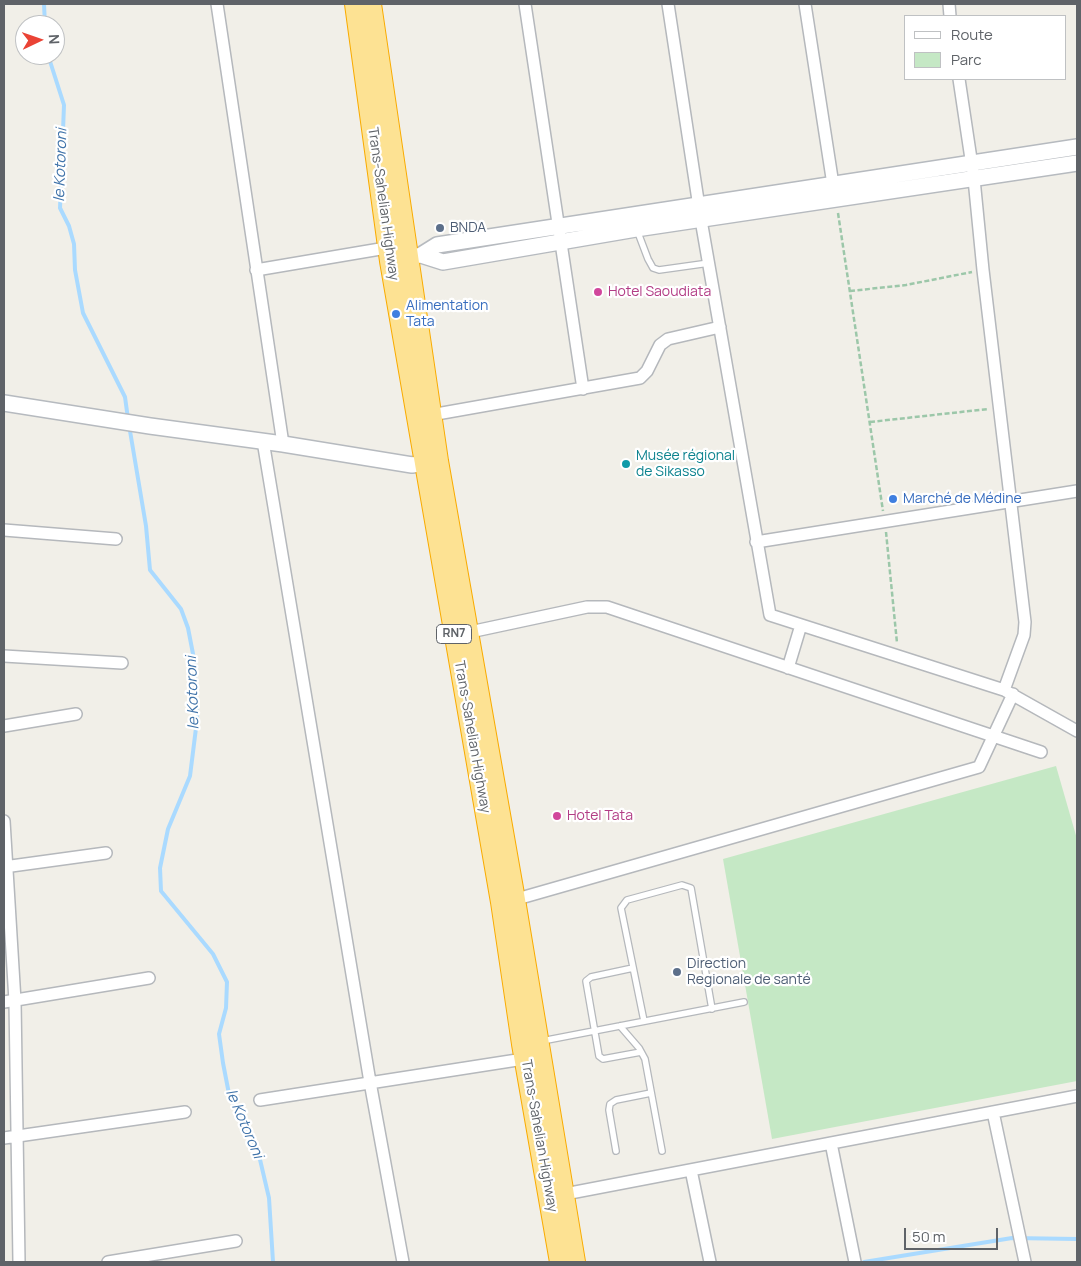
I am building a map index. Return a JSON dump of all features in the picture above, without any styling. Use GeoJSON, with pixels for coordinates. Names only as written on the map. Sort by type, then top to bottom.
{"type":"FeatureCollection","features":[{"type":"Feature","properties":{"kind":"highway","name":"Trans-Sahelian Highway"},"geometry":{"type":"LineString","coordinates":[[355,4],[403,253],[431,415],[431,463],[470,632],[508,901]]}},
{"type":"Feature","properties":{"kind":"highway","name":"Trans-Sahelian Highway"},"geometry":{"type":"LineString","coordinates":[[371,4],[431,463],[570,1262]]}},
{"type":"Feature","properties":{"kind":"highway","name":"Trans-Sahelian Highway"},"geometry":{"type":"LineString","coordinates":[[532,1050],[565,1194],[570,1262]]}},
{"type":"Feature","properties":{"kind":"street"},"geometry":{"type":"LineString","coordinates":[[216,4],[283,444]]}},
{"type":"Feature","properties":{"kind":"street"},"geometry":{"type":"LineString","coordinates":[[525,4],[583,389]]}},
{"type":"Feature","properties":{"kind":"street"},"geometry":{"type":"LineString","coordinates":[[668,4],[701,220],[770,615],[898,654],[1008,692],[1076,728]]}},
{"type":"Feature","properties":{"kind":"street"},"geometry":{"type":"LineString","coordinates":[[805,4],[836,200]]}},
{"type":"Feature","properties":{"kind":"street"},"geometry":{"type":"LineString","coordinates":[[508,901],[979,767],[993,736],[1008,692],[1024,635],[1025,622],[974,179],[959,80]]}},
{"type":"Feature","properties":{"kind":"street"},"geometry":{"type":"LineString","coordinates":[[256,270],[403,253],[437,245],[1077,147]]}},
{"type":"Feature","properties":{"kind":"street"},"geometry":{"type":"LineString","coordinates":[[403,253],[443,262],[636,230],[1077,163]]}},
{"type":"Feature","properties":{"kind":"street"},"geometry":{"type":"LineString","coordinates":[[431,415],[640,378],[647,371],[660,345],[668,338],[720,327]]}},
{"type":"Feature","properties":{"kind":"street"},"geometry":{"type":"LineString","coordinates":[[4,403],[412,465],[431,463]]}},
{"type":"Feature","properties":{"kind":"street"},"geometry":{"type":"LineString","coordinates":[[263,441],[370,1082],[403,1262]]}},
{"type":"Feature","properties":{"kind":"street"},"geometry":{"type":"LineString","coordinates":[[756,542],[1077,490]]}},
{"type":"Feature","properties":{"kind":"street"},"geometry":{"type":"LineString","coordinates":[[4,530],[116,539]]}},
{"type":"Feature","properties":{"kind":"street"},"geometry":{"type":"LineString","coordinates":[[470,632],[588,606],[607,607],[1042,752]]}},
{"type":"Feature","properties":{"kind":"street"},"geometry":{"type":"LineString","coordinates":[[788,668],[801,625]]}},
{"type":"Feature","properties":{"kind":"street"},"geometry":{"type":"LineString","coordinates":[[4,656],[122,662]]}},
{"type":"Feature","properties":{"kind":"street"},"geometry":{"type":"LineString","coordinates":[[4,726],[76,714]]}},
{"type":"Feature","properties":{"kind":"street"},"geometry":{"type":"LineString","coordinates":[[4,821],[9,1001],[18,1135],[19,1262]]}},
{"type":"Feature","properties":{"kind":"street"},"geometry":{"type":"LineString","coordinates":[[4,867],[106,853]]}},
{"type":"Feature","properties":{"kind":"street"},"geometry":{"type":"LineString","coordinates":[[9,1001],[149,978]]}},
{"type":"Feature","properties":{"kind":"street"},"geometry":{"type":"LineString","coordinates":[[260,1100],[370,1082],[532,1050]]}},
{"type":"Feature","properties":{"kind":"street"},"geometry":{"type":"LineString","coordinates":[[565,1194],[1077,1096]]}},
{"type":"Feature","properties":{"kind":"street"},"geometry":{"type":"LineString","coordinates":[[4,1138],[185,1112]]}},
{"type":"Feature","properties":{"kind":"street"},"geometry":{"type":"LineString","coordinates":[[993,1112],[1026,1262]]}},
{"type":"Feature","properties":{"kind":"street"},"geometry":{"type":"LineString","coordinates":[[831,1143],[855,1259]]}},
{"type":"Feature","properties":{"kind":"street"},"geometry":{"type":"LineString","coordinates":[[691,1170],[710,1262]]}},
{"type":"Feature","properties":{"kind":"street"},"geometry":{"type":"LineString","coordinates":[[108,1262],[236,1241]]}},
{"type":"Feature","properties":{"kind":"lane"},"geometry":{"type":"LineString","coordinates":[[636,230],[653,268],[659,270],[709,263]]}},
{"type":"Feature","properties":{"kind":"lane"},"geometry":{"type":"LineString","coordinates":[[644,1022],[621,908],[628,900],[682,885],[691,888],[712,1008]]}},
{"type":"Feature","properties":{"kind":"lane"},"geometry":{"type":"LineString","coordinates":[[633,968],[591,977],[586,981],[599,1056],[603,1059],[641,1052]]}},
{"type":"Feature","properties":{"kind":"lane"},"geometry":{"type":"LineString","coordinates":[[532,1050],[595,1031],[744,1002]]}},
{"type":"Feature","properties":{"kind":"lane"},"geometry":{"type":"LineString","coordinates":[[620,1026],[645,1059],[662,1151]]}},
{"type":"Feature","properties":{"kind":"lane"},"geometry":{"type":"LineString","coordinates":[[616,1151],[609,1110],[610,1104],[616,1100],[651,1093]]}},
{"type":"Feature","properties":{"kind":"path"},"geometry":{"type":"LineString","coordinates":[[836,200],[885,521],[898,654]]}},
{"type":"Feature","properties":{"kind":"path"},"geometry":{"type":"LineString","coordinates":[[850,292],[906,285],[983,270]]}},
{"type":"Feature","properties":{"kind":"path"},"geometry":{"type":"LineString","coordinates":[[870,422],[999,408]]}},
{"type":"Feature","properties":{"kind":"green space"},"geometry":{"type":"Polygon","coordinates":[[[1056,766],[1077,839],[1077,1081],[772,1139],[723,859],[1056,766]]]}},
{"type":"Feature","properties":{"kind":"waterway","name":"le Kotoroni"},"geometry":{"type":"LineString","coordinates":[[44,4],[45,15]]}},
{"type":"Feature","properties":{"kind":"waterway","name":"le Kotoroni"},"geometry":{"type":"LineString","coordinates":[[51,65],[64,105],[60,208],[69,226],[74,244],[75,270],[83,313],[125,397],[128,419]]}},
{"type":"Feature","properties":{"kind":"waterway","name":"le Kotoroni"},"geometry":{"type":"LineString","coordinates":[[129,425],[146,526],[150,570],[181,609],[188,628],[194,659],[197,720],[190,776],[168,829],[160,868],[161,891],[213,954],[227,982],[226,1008],[219,1034],[223,1063],[229,1094],[258,1151],[269,1198],[273,1262]]}},
{"type":"Feature","properties":{"kind":"waterway"},"geometry":{"type":"LineString","coordinates":[[864,1262],[1012,1238],[1077,1239]]}},
{"type":"Feature","properties":{"kind":"place","name":"BNDA"},"geometry":{"type":"Point","coordinates":[440,228]}},
{"type":"Feature","properties":{"kind":"place","name":"Hotel Saoudiata"},"geometry":{"type":"Point","coordinates":[598,292]}},
{"type":"Feature","properties":{"kind":"place","name":"Alimentation Tata"},"geometry":{"type":"Point","coordinates":[396,314]}},
{"type":"Feature","properties":{"kind":"place","name":"Musée régional de Sikasso"},"geometry":{"type":"Point","coordinates":[626,464]}},
{"type":"Feature","properties":{"kind":"place","name":"Marché de Médine"},"geometry":{"type":"Point","coordinates":[893,499]}},
{"type":"Feature","properties":{"kind":"place","name":"Hotel Tata"},"geometry":{"type":"Point","coordinates":[557,816]}},
{"type":"Feature","properties":{"kind":"place","name":"Direction Regionale de santé"},"geometry":{"type":"Point","coordinates":[677,972]}}]}
